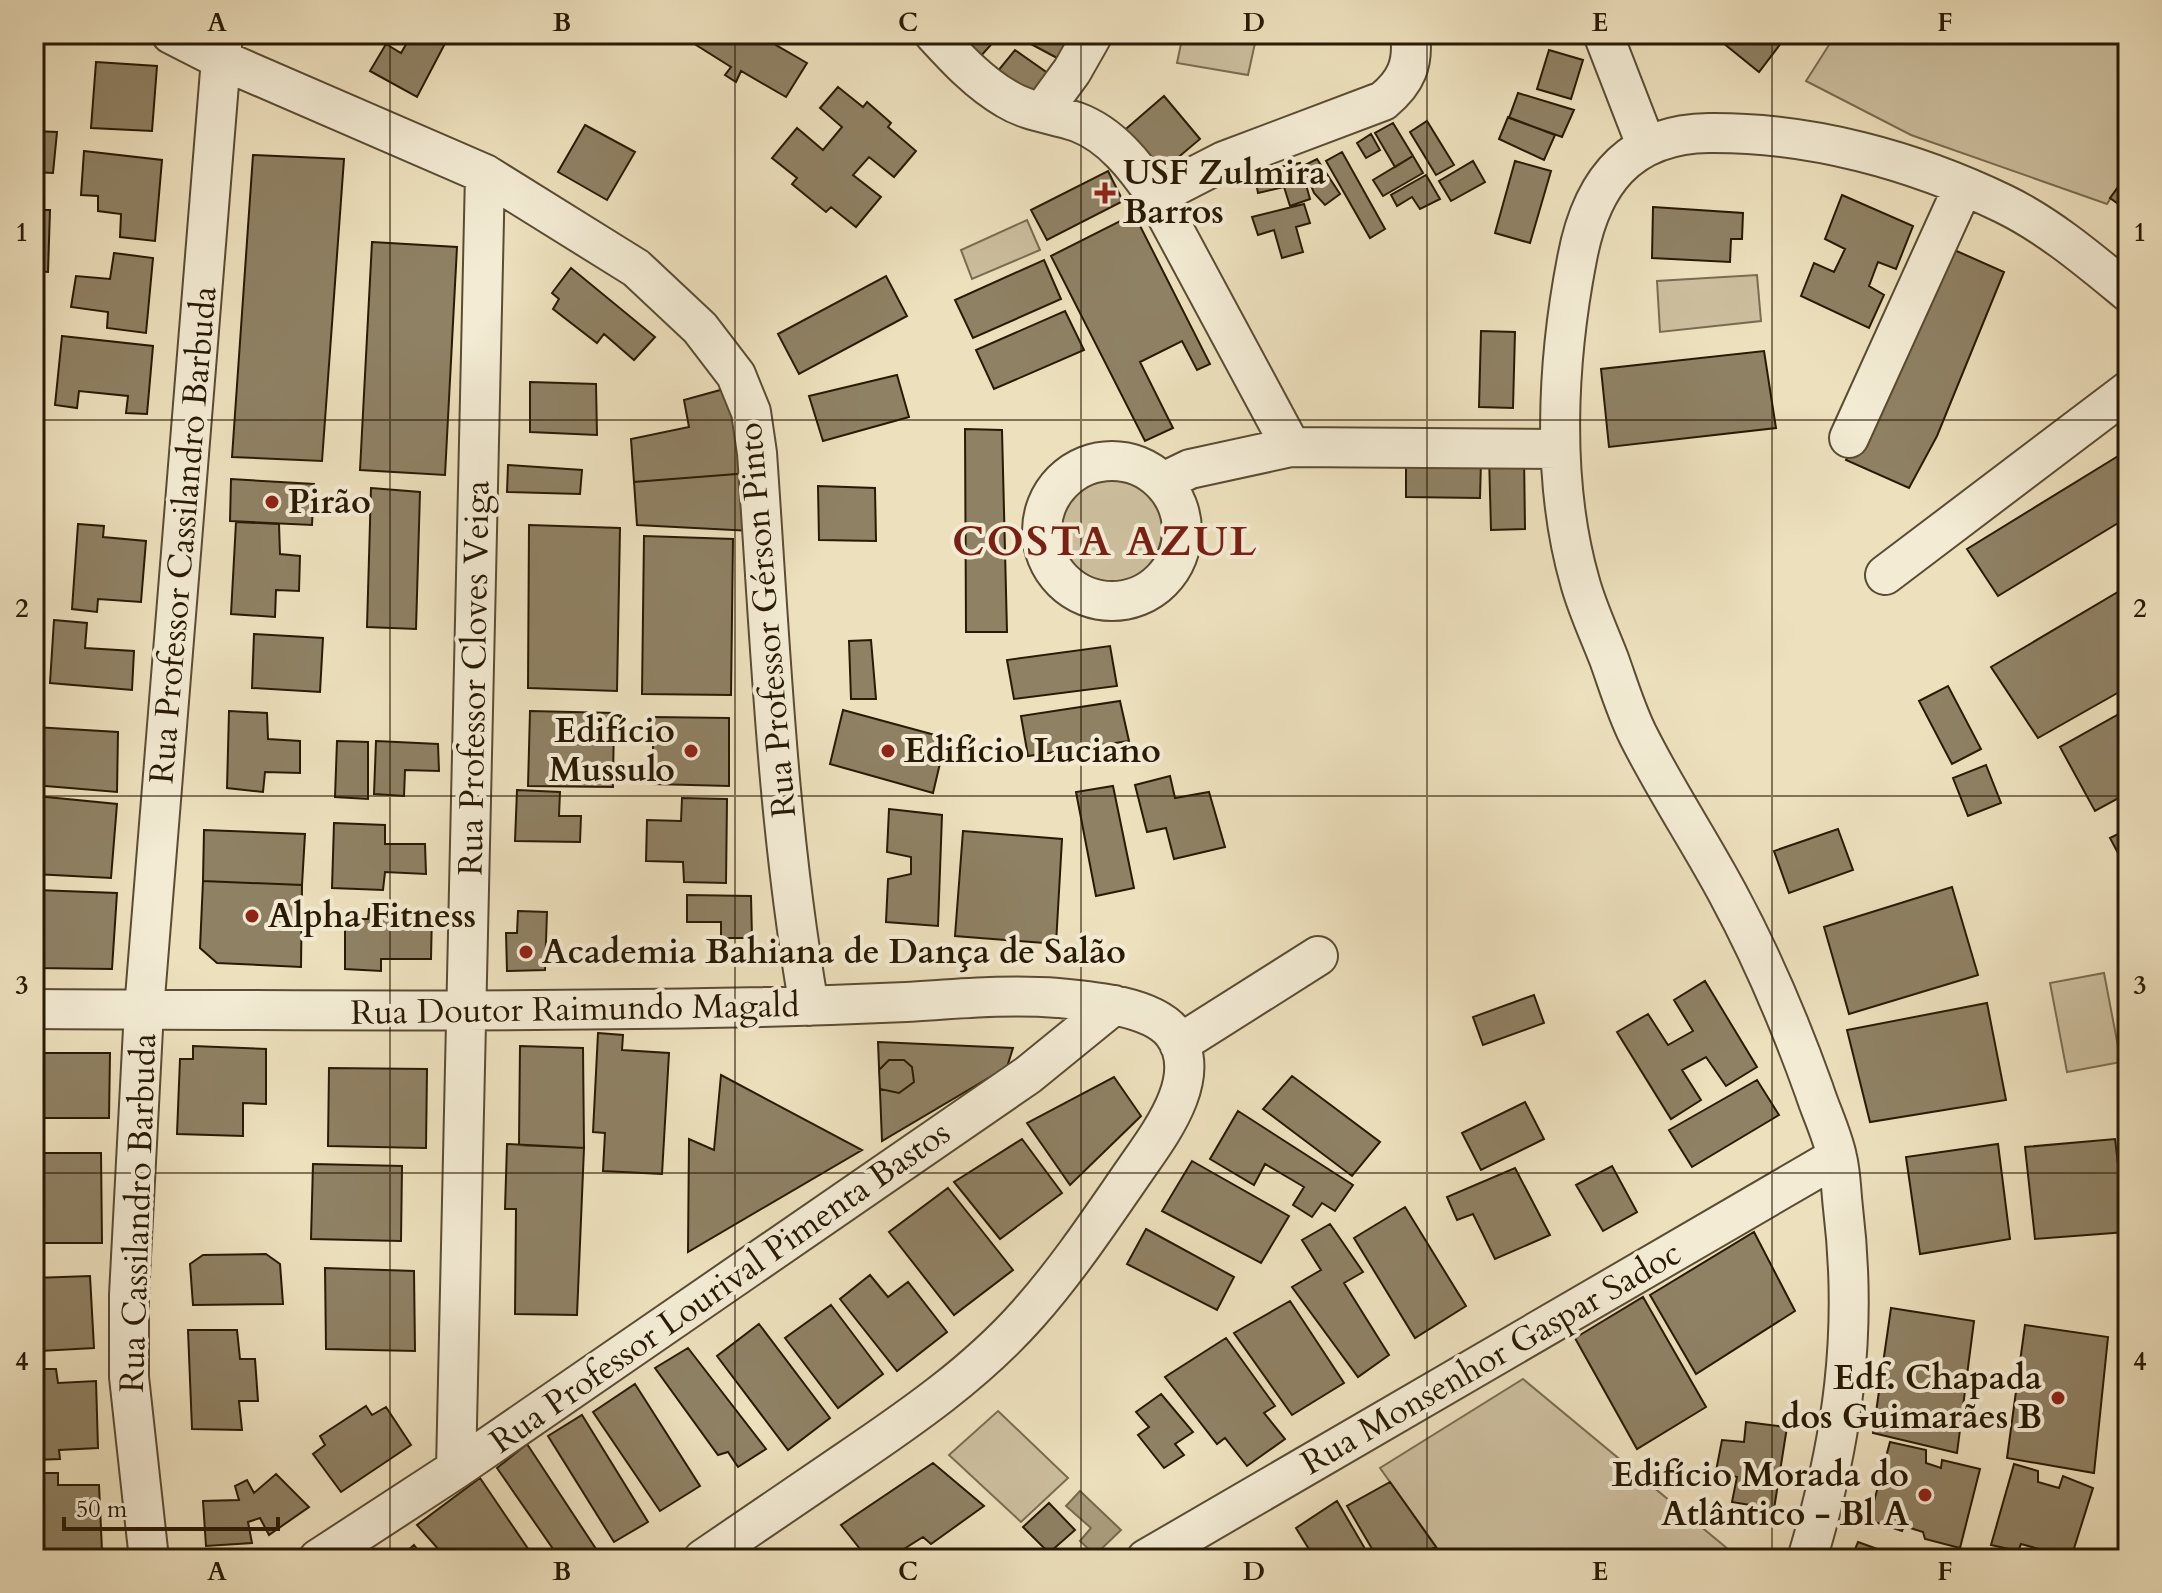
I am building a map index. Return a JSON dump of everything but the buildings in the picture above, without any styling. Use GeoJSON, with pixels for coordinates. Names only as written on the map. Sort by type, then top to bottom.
{"type":"FeatureCollection","features":[{"type":"Feature","properties":{"kind":"street","name":"Rua Professor Gérson Pinto"},"geometry":{"type":"LineString","coordinates":[[171,34],[222,47],[485,174],[636,268],[700,328],[736,375],[751,412],[757,453],[785,841],[794,921],[809,1006]]}},
{"type":"Feature","properties":{"kind":"street"},"geometry":{"type":"LineString","coordinates":[[934,34],[981,81],[1008,100],[1079,123],[1104,136],[1140,173],[1156,196],[1291,447]]}},
{"type":"Feature","properties":{"kind":"street"},"geometry":{"type":"LineString","coordinates":[[1042,112],[1072,71],[1093,34]]}},
{"type":"Feature","properties":{"kind":"street"},"geometry":{"type":"LineString","coordinates":[[1156,196],[1224,161],[1383,101],[1400,87],[1410,66],[1410,34]]}},
{"type":"Feature","properties":{"kind":"street"},"geometry":{"type":"LineString","coordinates":[[1603,34],[1646,145]]}},
{"type":"Feature","properties":{"kind":"street","name":"Rua Professor Cassilandro Barbuda"},"geometry":{"type":"LineString","coordinates":[[144,1010],[222,47]]}},
{"type":"Feature","properties":{"kind":"street"},"geometry":{"type":"LineString","coordinates":[[1807,1559],[1841,1427],[1848,1343],[1849,1259],[1837,1157],[1792,1029],[1730,897],[1636,731],[1580,582],[1559,449],[1571,291],[1582,229],[1599,191],[1619,165],[1646,145],[1687,133],[1747,133],[1826,144],[1872,155],[1963,187],[2008,206],[2079,252],[2128,292]]}},
{"type":"Feature","properties":{"kind":"street","name":"Rua Professor Cloves Veiga"},"geometry":{"type":"LineString","coordinates":[[456,1469],[485,174]]}},
{"type":"Feature","properties":{"kind":"street"},"geometry":{"type":"LineString","coordinates":[[1849,438],[1963,187]]}},
{"type":"Feature","properties":{"kind":"street"},"geometry":{"type":"LineString","coordinates":[[1885,575],[2128,391]]}},
{"type":"Feature","properties":{"kind":"street"},"geometry":{"type":"LineString","coordinates":[[1163,482],[1190,469],[1291,447],[1559,449]]}},
{"type":"Feature","properties":{"kind":"street"},"geometry":{"type":"LineString","coordinates":[[1179,1044],[1318,956]]}},
{"type":"Feature","properties":{"kind":"street","name":"Rua Doutor Raimundo Magald"},"geometry":{"type":"LineString","coordinates":[[34,1009],[467,1013],[809,1006],[1017,996],[1114,1005]]}},
{"type":"Feature","properties":{"kind":"street"},"geometry":{"type":"LineString","coordinates":[[703,1559],[898,1427],[970,1371],[1027,1316],[1085,1242],[1152,1146],[1175,1105],[1184,1080],[1183,1058],[1172,1031],[1157,1019],[1114,1005]]}},
{"type":"Feature","properties":{"kind":"street","name":"Rua Professor Lourival Pimenta Bastos"},"geometry":{"type":"LineString","coordinates":[[318,1559],[456,1469],[1028,1075],[1114,1005]]}},
{"type":"Feature","properties":{"kind":"street","name":"Rua Cassilandro Barbuda"},"geometry":{"type":"LineString","coordinates":[[144,1010],[129,1295],[129,1377],[149,1559]]}},
{"type":"Feature","properties":{"kind":"street","name":"Rua Monsenhor Gaspar Sadoc"},"geometry":{"type":"LineString","coordinates":[[1146,1559],[1837,1157]]}},
{"type":"Feature","properties":{"kind":"shaded area"},"geometry":{"type":"Polygon","coordinates":[[[1183,34],[1257,34],[1248,75],[1177,63],[1183,34]]]}},
{"type":"Feature","properties":{"kind":"shaded area"},"geometry":{"type":"Polygon","coordinates":[[[1836,34],[2128,34],[2128,170],[2107,204],[1911,135],[1806,81],[1836,34]]]}},
{"type":"Feature","properties":{"kind":"shaded area"},"geometry":{"type":"Polygon","coordinates":[[[1027,220],[1040,250],[972,279],[961,250],[1027,220]]]}},
{"type":"Feature","properties":{"kind":"shaded area"},"geometry":{"type":"Polygon","coordinates":[[[1757,275],[1761,321],[1660,332],[1657,281],[1757,275]]]}},
{"type":"Feature","properties":{"kind":"shaded area"},"geometry":{"type":"Polygon","coordinates":[[[1103,472],[1132,479],[1151,494],[1161,514],[1162,536],[1155,557],[1141,573],[1121,581],[1096,579],[1079,570],[1067,558],[1057,538],[1060,508],[1070,489],[1085,477],[1103,472]]]}},
{"type":"Feature","properties":{"kind":"shaded area"},"geometry":{"type":"Polygon","coordinates":[[[2104,973],[2121,1062],[2067,1072],[2050,983],[2104,973]]]}},
{"type":"Feature","properties":{"kind":"shaded area"},"geometry":{"type":"Polygon","coordinates":[[[1523,1379],[1740,1559],[1445,1559],[1380,1468],[1523,1379]]]}},
{"type":"Feature","properties":{"kind":"shaded area"},"geometry":{"type":"Polygon","coordinates":[[[998,1411],[1068,1478],[1021,1522],[949,1455],[998,1411]]]}},
{"type":"Feature","properties":{"kind":"shaded area"},"geometry":{"type":"Polygon","coordinates":[[[1080,1491],[1121,1530],[1095,1555],[1080,1541],[1091,1528],[1066,1506],[1080,1491]]]}},
{"type":"Feature","properties":{"kind":"place","name":"USF Zulmira Barros"},"geometry":{"type":"Point","coordinates":[1105,193]}},
{"type":"Feature","properties":{"kind":"place","name":"Pirão"},"geometry":{"type":"Point","coordinates":[272,502]}},
{"type":"Feature","properties":{"kind":"place","name":"Edifício Mussulo"},"geometry":{"type":"Point","coordinates":[691,751]}},
{"type":"Feature","properties":{"kind":"place","name":"Edifício Luciano"},"geometry":{"type":"Point","coordinates":[888,751]}},
{"type":"Feature","properties":{"kind":"place","name":"Alpha Fitness"},"geometry":{"type":"Point","coordinates":[252,916]}},
{"type":"Feature","properties":{"kind":"place","name":"Academia Bahiana de Dança de Salão"},"geometry":{"type":"Point","coordinates":[526,952]}},
{"type":"Feature","properties":{"kind":"place","name":"Edf. Chapada dos Guimarães B"},"geometry":{"type":"Point","coordinates":[2058,1398]}},
{"type":"Feature","properties":{"kind":"place","name":"Edifício Morada do Atlântico - Bl A"},"geometry":{"type":"Point","coordinates":[1925,1495]}},
{"type":"Feature","properties":{"kind":"district","name":"COSTA AZUL"},"geometry":{"type":"Point","coordinates":[1105,541]}}]}
